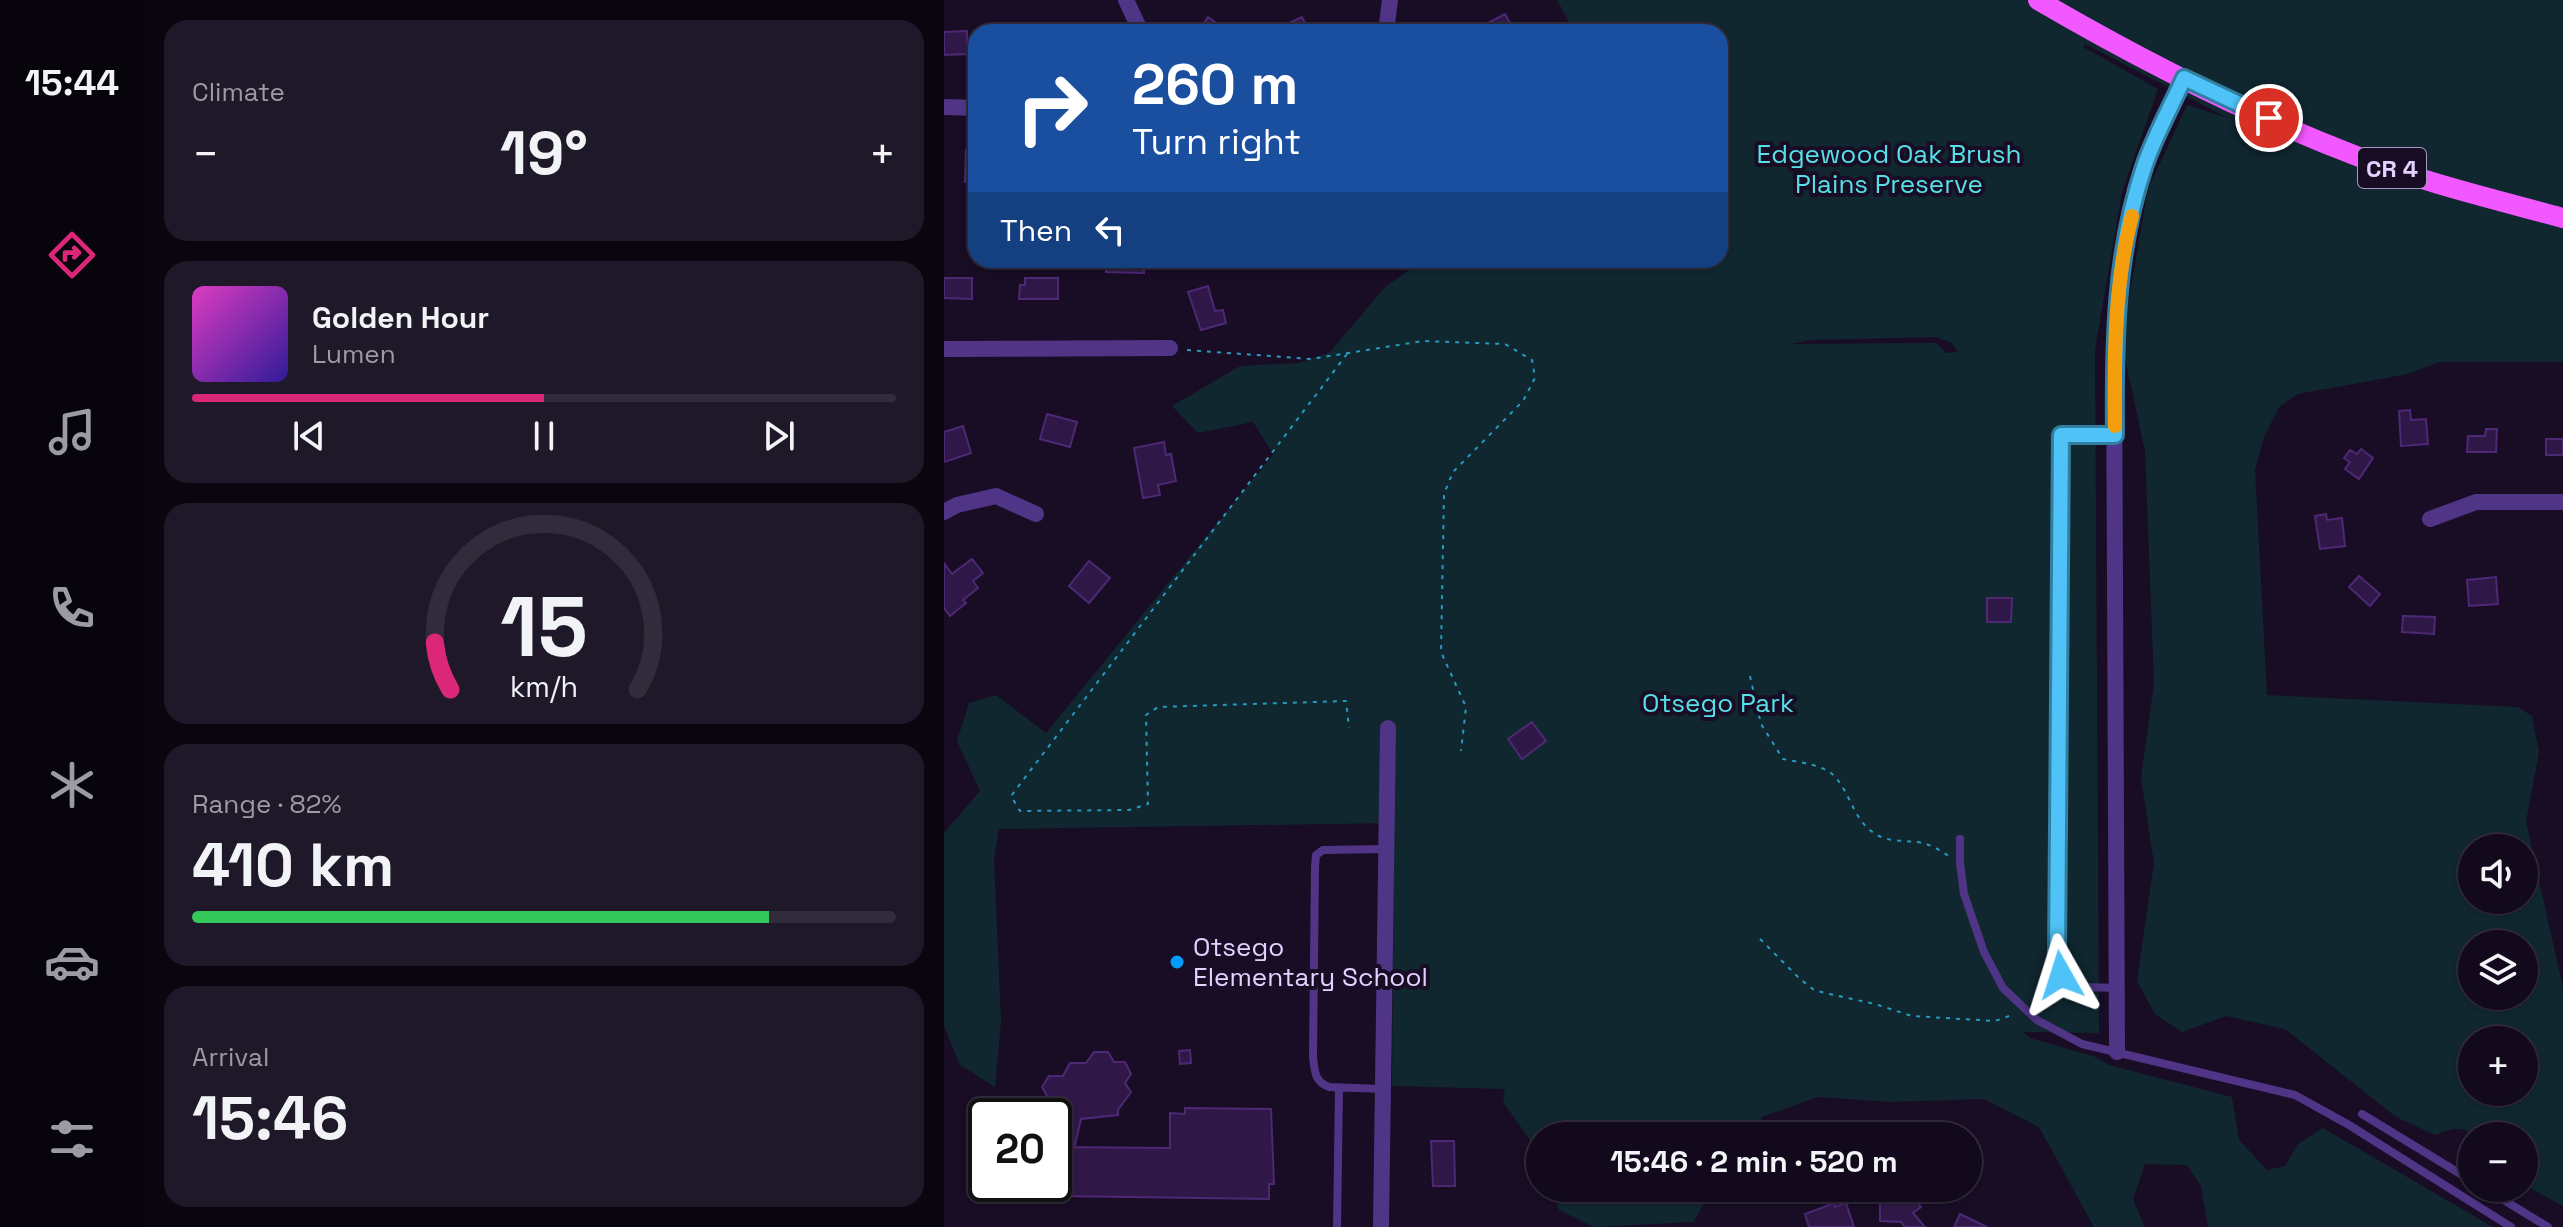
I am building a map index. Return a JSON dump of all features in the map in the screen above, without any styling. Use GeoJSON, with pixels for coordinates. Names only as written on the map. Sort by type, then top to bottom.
{"type":"FeatureCollection","features":[{"type":"Feature","properties":{"kind":"main road","name":"CR 4"},"geometry":{"type":"LineString","coordinates":[[2038,0],[2184,78],[2355,156],[2563,218]]}},
{"type":"Feature","properties":{"kind":"street"},"geometry":{"type":"LineString","coordinates":[[1126,0],[1137,24]]}},
{"type":"Feature","properties":{"kind":"street"},"geometry":{"type":"LineString","coordinates":[[1387,24],[1390,0]]}},
{"type":"Feature","properties":{"kind":"street"},"geometry":{"type":"LineString","coordinates":[[2117,1052],[2114,349],[2122,256],[2144,166],[2184,78]]}},
{"type":"Feature","properties":{"kind":"street"},"geometry":{"type":"LineString","coordinates":[[944,107],[968,108]]}},
{"type":"Feature","properties":{"kind":"street"},"geometry":{"type":"LineString","coordinates":[[944,349],[1170,348]]}},
{"type":"Feature","properties":{"kind":"street"},"geometry":{"type":"LineString","coordinates":[[944,512],[957,505],[996,496],[1036,514]]}},
{"type":"Feature","properties":{"kind":"street"},"geometry":{"type":"LineString","coordinates":[[2430,519],[2476,502],[2563,502]]}},
{"type":"Feature","properties":{"kind":"street"},"geometry":{"type":"LineString","coordinates":[[1381,1227],[1388,728]]}},
{"type":"Feature","properties":{"kind":"lane"},"geometry":{"type":"LineString","coordinates":[[2115,435],[2061,435],[2057,958],[2061,975],[2068,982],[2118,988]]}},
{"type":"Feature","properties":{"kind":"lane"},"geometry":{"type":"LineString","coordinates":[[1960,839],[1964,894],[1984,952],[2003,988],[2037,1020],[2082,1044],[2295,1095],[2349,1125],[2511,1227]]}},
{"type":"Feature","properties":{"kind":"lane"},"geometry":{"type":"LineString","coordinates":[[1383,1089],[1339,1088],[1320,1084],[1316,1077],[1313,1057],[1316,855],[1323,850],[1387,849]]}},
{"type":"Feature","properties":{"kind":"lane"},"geometry":{"type":"LineString","coordinates":[[1337,1227],[1339,1088]]}},
{"type":"Feature","properties":{"kind":"lane"},"geometry":{"type":"LineString","coordinates":[[2362,1114],[2458,1172]]}},
{"type":"Feature","properties":{"kind":"lane"},"geometry":{"type":"LineString","coordinates":[[2507,1202],[2548,1227]]}},
{"type":"Feature","properties":{"kind":"path"},"geometry":{"type":"LineString","coordinates":[[1170,348],[1311,359],[1423,341],[1505,344],[1532,360],[1535,378],[1523,401],[1453,472],[1444,494],[1441,652],[1466,707],[1461,751]]}},
{"type":"Feature","properties":{"kind":"path"},"geometry":{"type":"LineString","coordinates":[[1347,354],[1011,796],[1020,811],[1129,810],[1148,804],[1146,715],[1158,707],[1346,701],[1349,728]]}},
{"type":"Feature","properties":{"kind":"path"},"geometry":{"type":"LineString","coordinates":[[1750,676],[1761,724],[1783,759],[1820,767],[1830,773],[1840,782],[1863,824],[1876,835],[1937,848],[1961,870]]}},
{"type":"Feature","properties":{"kind":"path"},"geometry":{"type":"LineString","coordinates":[[1760,939],[1814,990],[1912,1016],[1995,1021],[2011,1016],[2022,1006]]}},
{"type":"Feature","properties":{"kind":"green space"},"geometry":{"type":"Polygon","coordinates":[[[1557,0],[2563,0],[2563,362],[2439,362],[2408,374],[2298,394],[2279,407],[2264,437],[2255,470],[2267,695],[2518,707],[2532,716],[2539,752],[2526,822],[2529,834],[2458,834],[2458,914],[2538,914],[2538,876],[2563,988],[2563,1206],[2538,1193],[2538,1122],[2458,1122],[2458,1129],[2435,1135],[2396,1117],[2285,1029],[2226,1016],[2182,1032],[2155,1014],[2137,981],[2154,863],[2141,778],[2154,683],[2145,451],[2123,349],[2127,310],[2148,189],[2187,105],[2228,118],[2085,44],[2083,47],[2158,89],[2122,192],[2095,350],[2099,1033],[2023,1032],[2030,1038],[2096,1057],[2109,1065],[2232,1097],[2239,1140],[2267,1170],[2285,1166],[2298,1144],[2323,1128],[2493,1227],[2208,1227],[2201,1186],[2187,1165],[2145,1164],[2133,1199],[2145,1227],[2094,1227],[2039,1127],[1984,1099],[1890,1102],[1818,1097],[1762,1117],[1760,1122],[1526,1122],[1526,1134],[1503,1102],[1505,1089],[1392,1086],[1394,823],[999,829],[994,859],[1001,1021],[995,1087],[960,1065],[944,1026],[944,833],[980,791],[957,741],[969,703],[996,695],[1046,733],[1276,451],[1270,449],[1253,422],[1198,433],[1172,406],[1240,366],[1299,363],[1330,352],[1385,287],[1412,268],[1728,268],[1728,24],[1570,24],[1557,0]],[[1936,337],[1811,340],[1790,344],[1936,343],[1947,353],[1958,352],[1952,343],[1936,337]]]}},
{"type":"Feature","properties":{"kind":"green space"},"geometry":{"type":"Polygon","coordinates":[[[1557,1202],[1705,1202],[1694,1222],[1594,1227],[1559,1210],[1557,1202]]]}},
{"type":"Feature","properties":{"kind":"building"},"geometry":{"type":"Polygon","coordinates":[[[1505,14],[1511,24],[1486,24],[1505,14]]]}},
{"type":"Feature","properties":{"kind":"building"},"geometry":{"type":"Polygon","coordinates":[[[1208,17],[1218,24],[1203,24],[1208,17]]]}},
{"type":"Feature","properties":{"kind":"building"},"geometry":{"type":"Polygon","coordinates":[[[1302,17],[1305,24],[1287,24],[1302,17]]]}},
{"type":"Feature","properties":{"kind":"building"},"geometry":{"type":"Polygon","coordinates":[[[967,31],[967,54],[944,55],[944,32],[967,31]]]}},
{"type":"Feature","properties":{"kind":"building"},"geometry":{"type":"Polygon","coordinates":[[[966,150],[968,150],[968,182],[965,182],[966,150]]]}},
{"type":"Feature","properties":{"kind":"building"},"geometry":{"type":"Polygon","coordinates":[[[1106,268],[1144,268],[1144,273],[1106,272],[1106,268]]]}},
{"type":"Feature","properties":{"kind":"building"},"geometry":{"type":"Polygon","coordinates":[[[944,278],[972,278],[972,299],[944,298],[944,278]]]}},
{"type":"Feature","properties":{"kind":"building"},"geometry":{"type":"Polygon","coordinates":[[[1025,278],[1058,278],[1058,299],[1019,299],[1020,285],[1025,285],[1025,278]]]}},
{"type":"Feature","properties":{"kind":"building"},"geometry":{"type":"Polygon","coordinates":[[[1208,286],[1215,311],[1223,310],[1226,323],[1201,330],[1188,292],[1208,286]]]}},
{"type":"Feature","properties":{"kind":"building"},"geometry":{"type":"Polygon","coordinates":[[[2410,410],[2411,420],[2426,419],[2428,444],[2401,446],[2399,411],[2410,410]]]}},
{"type":"Feature","properties":{"kind":"building"},"geometry":{"type":"Polygon","coordinates":[[[1047,414],[1077,422],[1070,447],[1040,439],[1047,414]]]}},
{"type":"Feature","properties":{"kind":"building"},"geometry":{"type":"Polygon","coordinates":[[[963,426],[971,453],[944,462],[944,432],[963,426]]]}},
{"type":"Feature","properties":{"kind":"building"},"geometry":{"type":"Polygon","coordinates":[[[2486,429],[2497,429],[2496,452],[2467,452],[2468,436],[2485,436],[2486,429]]]}},
{"type":"Feature","properties":{"kind":"building"},"geometry":{"type":"Polygon","coordinates":[[[2546,439],[2563,439],[2563,455],[2546,455],[2546,439]]]}},
{"type":"Feature","properties":{"kind":"building"},"geometry":{"type":"Polygon","coordinates":[[[1164,442],[1166,455],[1171,454],[1176,481],[1158,485],[1160,495],[1143,498],[1134,448],[1164,442]]]}},
{"type":"Feature","properties":{"kind":"building"},"geometry":{"type":"Polygon","coordinates":[[[2361,449],[2373,458],[2359,479],[2345,469],[2350,462],[2344,458],[2350,450],[2357,454],[2361,449]]]}},
{"type":"Feature","properties":{"kind":"building"},"geometry":{"type":"Polygon","coordinates":[[[2326,514],[2327,520],[2342,518],[2345,546],[2320,549],[2315,516],[2326,514]]]}},
{"type":"Feature","properties":{"kind":"building"},"geometry":{"type":"Polygon","coordinates":[[[972,559],[983,573],[973,581],[978,588],[950,616],[944,608],[944,563],[952,574],[972,559]]]}},
{"type":"Feature","properties":{"kind":"building"},"geometry":{"type":"Polygon","coordinates":[[[1089,561],[1110,578],[1089,603],[1069,586],[1089,561]]]}},
{"type":"Feature","properties":{"kind":"building"},"geometry":{"type":"Polygon","coordinates":[[[2359,576],[2380,594],[2370,606],[2349,587],[2359,576]]]}},
{"type":"Feature","properties":{"kind":"building"},"geometry":{"type":"Polygon","coordinates":[[[2496,577],[2498,604],[2469,606],[2467,580],[2496,577]]]}},
{"type":"Feature","properties":{"kind":"building"},"geometry":{"type":"Polygon","coordinates":[[[1987,598],[2012,598],[2011,622],[1987,622],[1987,598]]]}},
{"type":"Feature","properties":{"kind":"building"},"geometry":{"type":"Polygon","coordinates":[[[2403,616],[2435,617],[2434,634],[2402,632],[2403,616]]]}},
{"type":"Feature","properties":{"kind":"building"},"geometry":{"type":"Polygon","coordinates":[[[1532,722],[1546,741],[1522,759],[1508,739],[1532,722]]]}},
{"type":"Feature","properties":{"kind":"building"},"geometry":{"type":"Polygon","coordinates":[[[1190,1050],[1191,1063],[1180,1064],[1179,1051],[1190,1050]]]}},
{"type":"Feature","properties":{"kind":"building"},"geometry":{"type":"Polygon","coordinates":[[[1094,1052],[1108,1052],[1114,1062],[1125,1062],[1131,1074],[1125,1083],[1131,1092],[1118,1110],[1118,1115],[1081,1119],[1075,1145],[1072,1140],[1072,1098],[1046,1098],[1042,1087],[1049,1076],[1063,1076],[1070,1063],[1086,1063],[1094,1052]]]}},
{"type":"Feature","properties":{"kind":"building"},"geometry":{"type":"Polygon","coordinates":[[[1185,1108],[1271,1109],[1274,1184],[1269,1184],[1269,1199],[1072,1196],[1072,1147],[1170,1148],[1170,1113],[1185,1114],[1185,1108]]]}},
{"type":"Feature","properties":{"kind":"building"},"geometry":{"type":"Polygon","coordinates":[[[1431,1141],[1454,1141],[1455,1186],[1433,1186],[1431,1141]]]}},
{"type":"Feature","properties":{"kind":"building"},"geometry":{"type":"Polygon","coordinates":[[[1880,1202],[1917,1202],[1921,1207],[1913,1213],[1925,1227],[1905,1227],[1901,1222],[1880,1221],[1880,1202]]]}},
{"type":"Feature","properties":{"kind":"building"},"geometry":{"type":"Polygon","coordinates":[[[1834,1203],[1835,1207],[1846,1203],[1854,1227],[1809,1227],[1805,1214],[1834,1203]]]}},
{"type":"Feature","properties":{"kind":"building"},"geometry":{"type":"Polygon","coordinates":[[[1960,1214],[1987,1227],[1954,1227],[1960,1214]]]}},
{"type":"Feature","properties":{"kind":"slow traffic"},"geometry":{"type":"LineString","coordinates":[[2115,426],[2114,349],[2122,256],[2132,216]]}},
{"type":"Feature","properties":{"kind":"place","name":"Otsego Elementary School"},"geometry":{"type":"Point","coordinates":[1177,962]}},
{"type":"Feature","properties":{"kind":"route"},"geometry":{"type":"LineString","coordinates":[[2061,975],[2057,958],[2061,435],[2115,435],[2114,349],[2122,256],[2144,166],[2184,78],[2269,118]]}},
{"type":"Feature","properties":{"kind":"park label","name":"Edgewood Oak Brush Plains Preserve"},"geometry":{"type":"Point","coordinates":[1889,169]}},
{"type":"Feature","properties":{"kind":"park label","name":"Otsego Park"},"geometry":{"type":"Point","coordinates":[1718,703]}}]}
